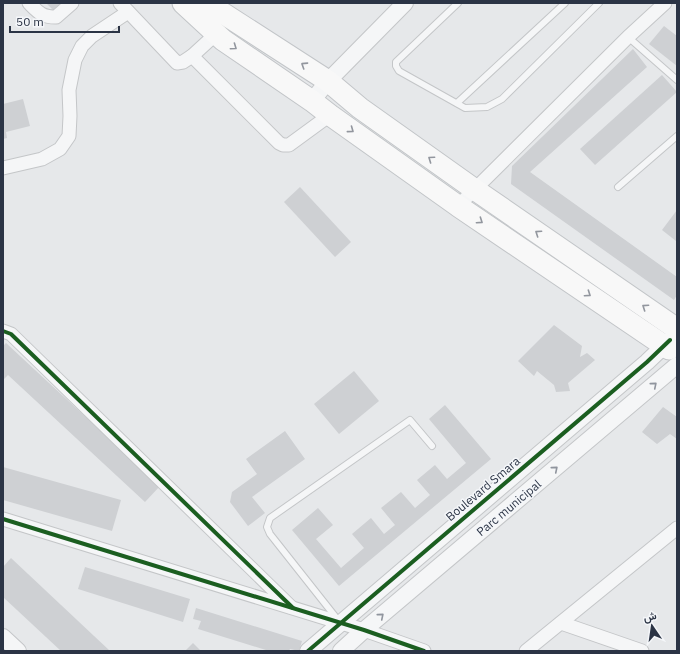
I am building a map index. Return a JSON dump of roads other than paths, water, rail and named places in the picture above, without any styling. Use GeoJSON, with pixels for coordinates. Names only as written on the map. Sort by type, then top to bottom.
{"type":"FeatureCollection","features":[{"type":"Feature","properties":{"kind":"main road"},"geometry":{"type":"LineString","coordinates":[[183,3],[223,40],[312,101],[458,206],[673,346]]}},
{"type":"Feature","properties":{"kind":"main road"},"geometry":{"type":"LineString","coordinates":[[207,3],[328,81],[360,108],[474,189],[673,346]]}},
{"type":"Feature","properties":{"kind":"street"},"geometry":{"type":"LineString","coordinates":[[29,3],[40,14],[48,17],[56,17],[72,3]]}},
{"type":"Feature","properties":{"kind":"street"},"geometry":{"type":"LineString","coordinates":[[312,101],[328,81],[405,3]]}},
{"type":"Feature","properties":{"kind":"street"},"geometry":{"type":"LineString","coordinates":[[458,206],[628,37],[665,3]]}},
{"type":"Feature","properties":{"kind":"street"},"geometry":{"type":"LineString","coordinates":[[3,168],[42,159],[60,149],[69,136],[69,90],[75,60],[82,46],[124,7],[177,63],[183,62],[192,56],[216,34]]}},
{"type":"Feature","properties":{"kind":"street"},"geometry":{"type":"LineString","coordinates":[[192,56],[279,143],[283,145],[289,145],[330,115]]}},
{"type":"Feature","properties":{"kind":"street"},"geometry":{"type":"LineString","coordinates":[[3,331],[11,334],[294,609]]}},
{"type":"Feature","properties":{"kind":"street","name":"Boulevard Smara"},"geometry":{"type":"LineString","coordinates":[[308,651],[647,362],[673,346]]}},
{"type":"Feature","properties":{"kind":"street","name":"Parc municipal"},"geometry":{"type":"LineString","coordinates":[[341,651],[673,346]]}},
{"type":"Feature","properties":{"kind":"street"},"geometry":{"type":"LineString","coordinates":[[3,519],[364,630],[424,651]]}},
{"type":"Feature","properties":{"kind":"street"},"geometry":{"type":"LineString","coordinates":[[526,651],[677,528]]}},
{"type":"Feature","properties":{"kind":"street"},"geometry":{"type":"LineString","coordinates":[[561,623],[642,651]]}},
{"type":"Feature","properties":{"kind":"street"},"geometry":{"type":"LineString","coordinates":[[3,637],[18,651]]}},
{"type":"Feature","properties":{"kind":"lane"},"geometry":{"type":"LineString","coordinates":[[458,3],[396,62],[396,66],[399,71],[465,108],[487,107],[502,99],[599,3]]}},
{"type":"Feature","properties":{"kind":"lane"},"geometry":{"type":"LineString","coordinates":[[457,103],[565,3]]}},
{"type":"Feature","properties":{"kind":"lane"},"geometry":{"type":"LineString","coordinates":[[628,37],[677,80]]}},
{"type":"Feature","properties":{"kind":"lane"},"geometry":{"type":"LineString","coordinates":[[618,187],[677,136]]}},
{"type":"Feature","properties":{"kind":"lane"},"geometry":{"type":"LineString","coordinates":[[341,623],[270,534],[268,527],[270,518],[410,420],[432,446]]}}]}
